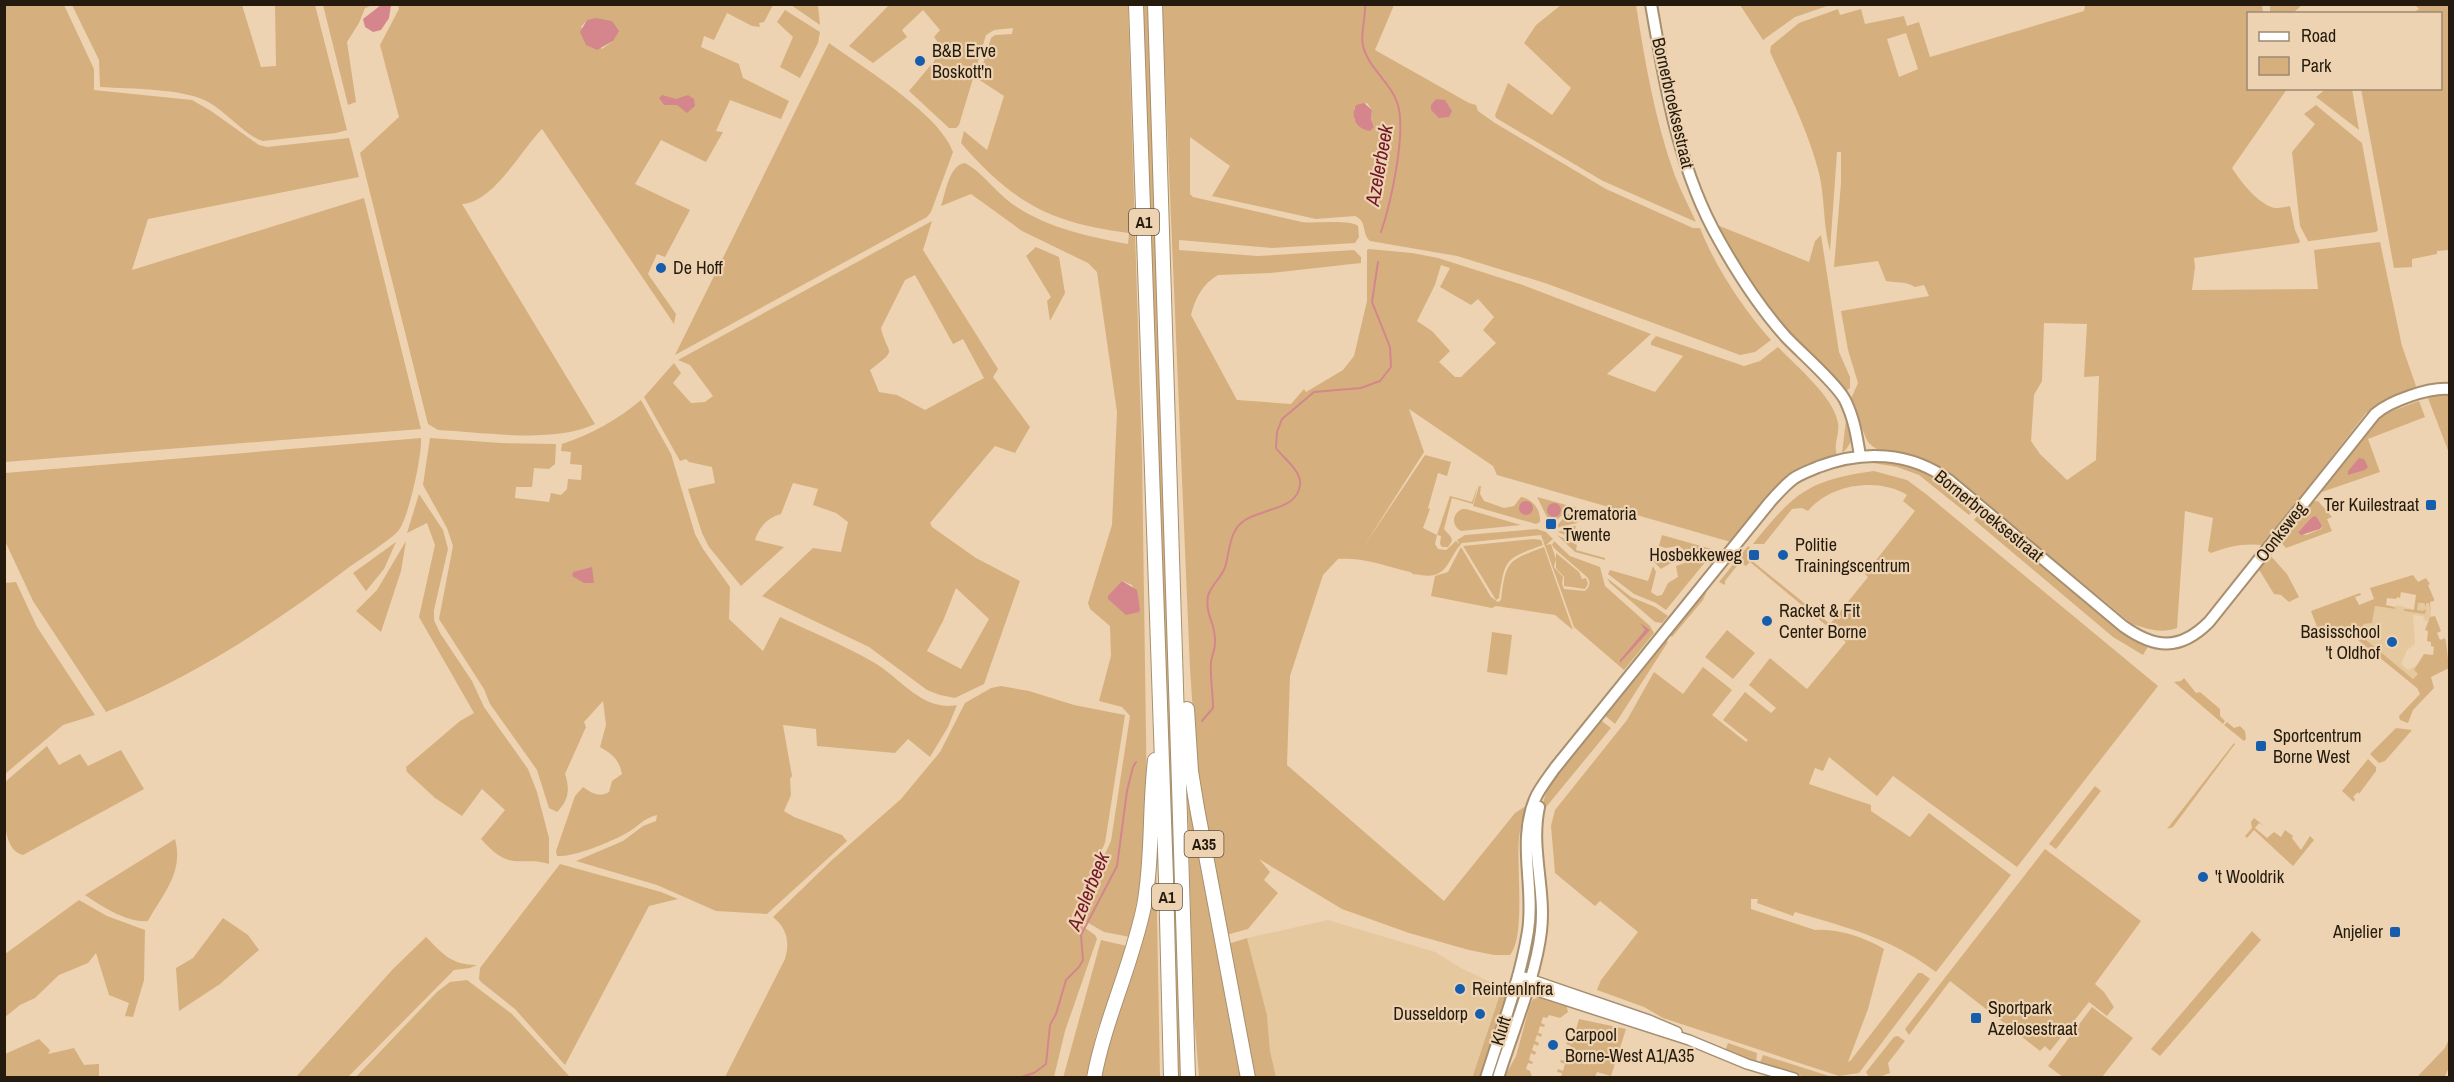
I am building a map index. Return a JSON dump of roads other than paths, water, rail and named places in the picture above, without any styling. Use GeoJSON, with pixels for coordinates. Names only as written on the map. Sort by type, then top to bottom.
{"type":"FeatureCollection","features":[{"type":"Feature","properties":{"kind":"highway","name":"A1"},"geometry":{"type":"LineString","coordinates":[[1136,4],[1171,1077]]}},
{"type":"Feature","properties":{"kind":"highway","name":"A1"},"geometry":{"type":"LineString","coordinates":[[1155,4],[1188,1077]]}},
{"type":"Feature","properties":{"kind":"highway","name":"A35"},"geometry":{"type":"LineString","coordinates":[[1175,609],[1184,642],[1191,771],[1248,1077]]}},
{"type":"Feature","properties":{"kind":"highway"},"geometry":{"type":"LineString","coordinates":[[1094,1077],[1106,1025],[1129,961],[1143,907],[1150,860],[1151,790],[1160,716]]}},
{"type":"Feature","properties":{"kind":"main road","name":"Bornerbroeksestraat"},"geometry":{"type":"LineString","coordinates":[[1651,4],[1676,130],[1690,178],[1710,224],[1752,295],[1784,335],[1844,397],[1856,428],[1860,456],[1894,457],[1933,469],[2122,626],[2152,642],[2172,644]]}},
{"type":"Feature","properties":{"kind":"main road","name":"Oonksweg"},"geometry":{"type":"LineString","coordinates":[[2172,644],[2190,638],[2209,622],[2375,414],[2392,403],[2437,389],[2450,389]]}},
{"type":"Feature","properties":{"kind":"main road"},"geometry":{"type":"LineString","coordinates":[[1522,982],[1541,932],[1542,902],[1536,832],[1537,817],[1544,786],[1554,768],[1784,487],[1802,474],[1840,459],[1860,456]]}},
{"type":"Feature","properties":{"kind":"main road","name":"Kluft"},"geometry":{"type":"LineString","coordinates":[[1486,1077],[1522,982]]}},
{"type":"Feature","properties":{"kind":"main road","name":"Kluft"},"geometry":{"type":"LineString","coordinates":[[1498,1077],[1522,982]]}},
{"type":"Feature","properties":{"kind":"street"},"geometry":{"type":"LineString","coordinates":[[1522,982],[1689,1040],[1747,1064],[1794,1077]]}},
{"type":"Feature","properties":{"kind":"waterway","name":"Azelerbeek"},"geometry":{"type":"LineString","coordinates":[[1365,4],[1363,46],[1370,61],[1395,97],[1400,118],[1399,150],[1389,204],[1381,232]]}},
{"type":"Feature","properties":{"kind":"waterway","name":"Azelerbeek"},"geometry":{"type":"LineString","coordinates":[[1202,721],[1213,708],[1211,668],[1215,634],[1207,603],[1208,596],[1225,568],[1234,533],[1243,522],[1252,516],[1291,501],[1300,485],[1295,470],[1276,448],[1277,432],[1282,419],[1314,392],[1361,388],[1380,381],[1391,367],[1390,347],[1372,302],[1378,262]]}},
{"type":"Feature","properties":{"kind":"waterway","name":"Azelerbeek"},"geometry":{"type":"LineString","coordinates":[[1018,1078],[1034,1073],[1046,1064],[1050,1025],[1056,1014],[1066,980],[1083,960],[1081,935],[1117,866],[1127,791],[1136,762]]}},
{"type":"Feature","properties":{"kind":"place","name":"B&B Erve Boskott'n"},"geometry":{"type":"Point","coordinates":[920,61]}},
{"type":"Feature","properties":{"kind":"place","name":"De Hoff"},"geometry":{"type":"Point","coordinates":[661,268]}},
{"type":"Feature","properties":{"kind":"place","name":"Ter Kuilestraat"},"geometry":{"type":"Point","coordinates":[2431,505]}},
{"type":"Feature","properties":{"kind":"place","name":"Crematoria Twente"},"geometry":{"type":"Point","coordinates":[1551,524]}},
{"type":"Feature","properties":{"kind":"place","name":"Hosbekkeweg"},"geometry":{"type":"Point","coordinates":[1754,555]}},
{"type":"Feature","properties":{"kind":"place","name":"Politie Trainingscentrum"},"geometry":{"type":"Point","coordinates":[1783,555]}},
{"type":"Feature","properties":{"kind":"place","name":"Racket & Fit Center Borne"},"geometry":{"type":"Point","coordinates":[1767,621]}},
{"type":"Feature","properties":{"kind":"place","name":"Basisschool 't Oldhof"},"geometry":{"type":"Point","coordinates":[2392,642]}},
{"type":"Feature","properties":{"kind":"place","name":"Sportcentrum Borne West"},"geometry":{"type":"Point","coordinates":[2261,746]}},
{"type":"Feature","properties":{"kind":"place","name":"'t Wooldrik"},"geometry":{"type":"Point","coordinates":[2203,877]}},
{"type":"Feature","properties":{"kind":"place","name":"Anjelier"},"geometry":{"type":"Point","coordinates":[2395,932]}},
{"type":"Feature","properties":{"kind":"place","name":"ReintenInfra"},"geometry":{"type":"Point","coordinates":[1460,989]}},
{"type":"Feature","properties":{"kind":"place","name":"Dusseldorp"},"geometry":{"type":"Point","coordinates":[1480,1014]}},
{"type":"Feature","properties":{"kind":"place","name":"Sportpark Azelosestraat"},"geometry":{"type":"Point","coordinates":[1976,1018]}},
{"type":"Feature","properties":{"kind":"place","name":"Carpool Borne-West A1/A35"},"geometry":{"type":"Point","coordinates":[1553,1045]}}]}
